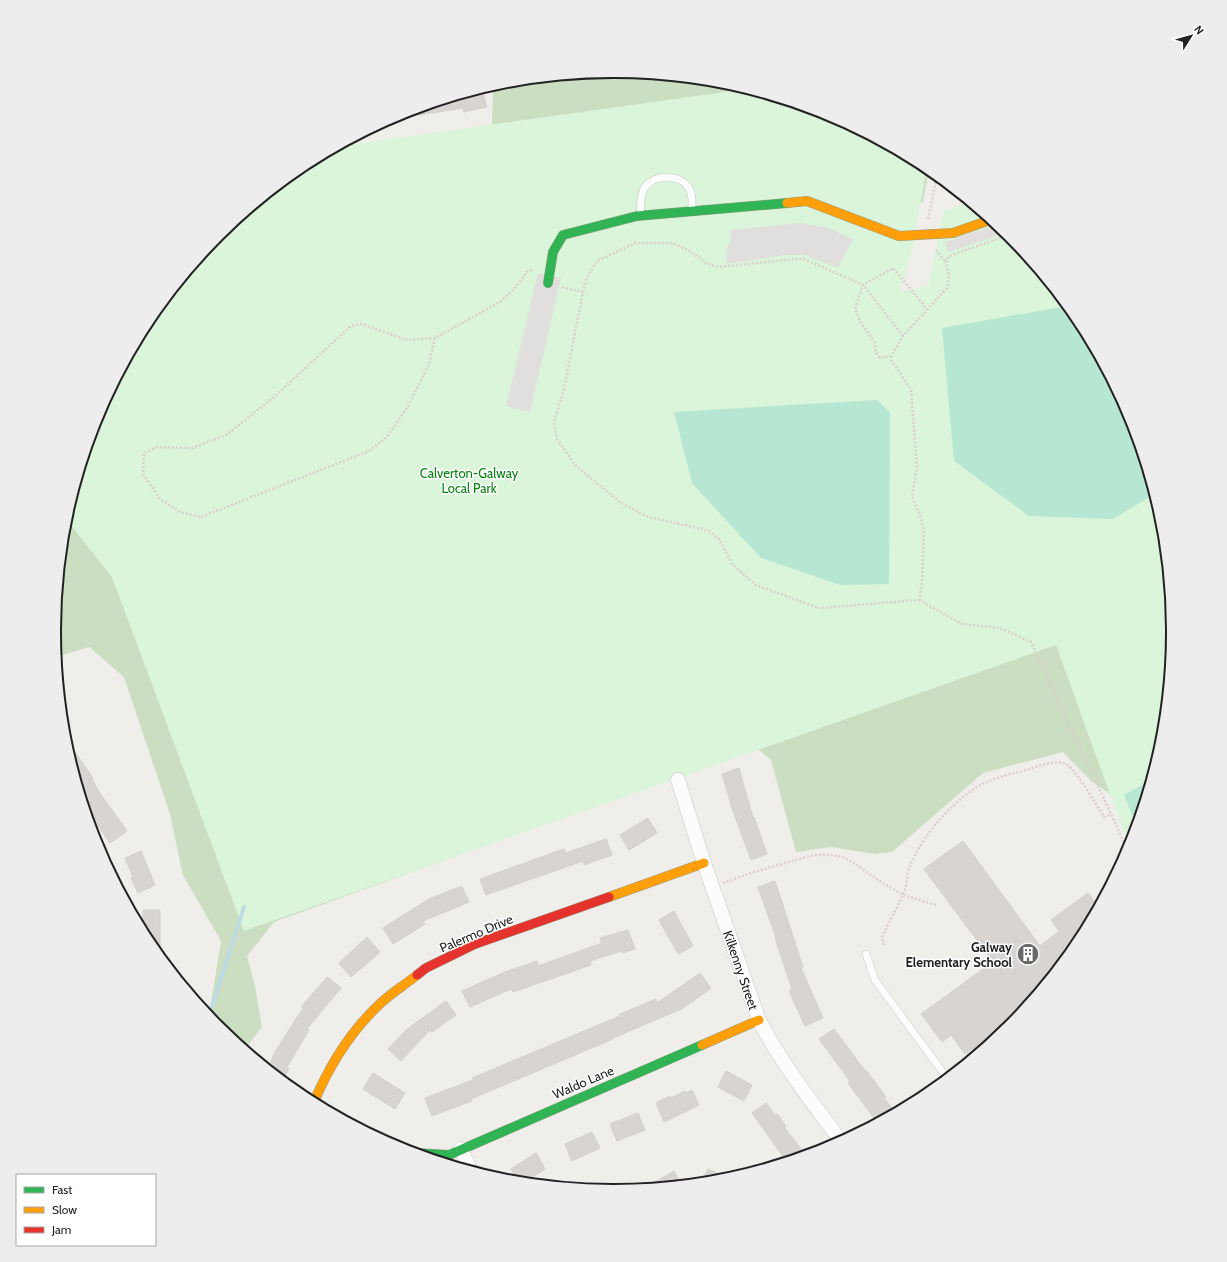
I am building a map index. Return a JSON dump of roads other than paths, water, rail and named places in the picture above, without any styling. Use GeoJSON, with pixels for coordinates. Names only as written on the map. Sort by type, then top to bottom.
{"type":"FeatureCollection","features":[{"type":"Feature","properties":{"kind":"street"},"geometry":{"type":"LineString","coordinates":[[548,283],[553,252],[563,235],[640,216],[807,201],[900,236],[953,233],[984,222]]}},
{"type":"Feature","properties":{"kind":"street","name":"Kilkenny Street"},"geometry":{"type":"LineString","coordinates":[[678,780],[704,863],[759,1020],[801,1086],[837,1136]]}},
{"type":"Feature","properties":{"kind":"street","name":"Palermo Drive"},"geometry":{"type":"LineString","coordinates":[[316,1096],[324,1078],[355,1030],[383,1001],[426,968],[475,944],[704,863]]}},
{"type":"Feature","properties":{"kind":"street","name":"Waldo Lane"},"geometry":{"type":"LineString","coordinates":[[437,1154],[449,1155],[759,1020]]}},
{"type":"Feature","properties":{"kind":"street"},"geometry":{"type":"LineString","coordinates":[[462,1149],[468,1164]]}},
{"type":"Feature","properties":{"kind":"lane"},"geometry":{"type":"LineString","coordinates":[[640,216],[644,187],[652,181],[661,178],[672,178],[683,182],[689,188],[692,211]]}},
{"type":"Feature","properties":{"kind":"lane"},"geometry":{"type":"LineString","coordinates":[[866,954],[875,980],[943,1074]]}},
{"type":"Feature","properties":{"kind":"waterway"},"geometry":{"type":"LineString","coordinates":[[211,1009],[244,907]]}},
{"type":"Feature","properties":{"kind":"place","name":"Galway Elementary School"},"geometry":{"type":"Point","coordinates":[1028,954]}},
{"type":"Feature","properties":{"kind":"park label","name":"Calverton-Galway Local Park"},"geometry":{"type":"Point","coordinates":[469,480]}}]}
